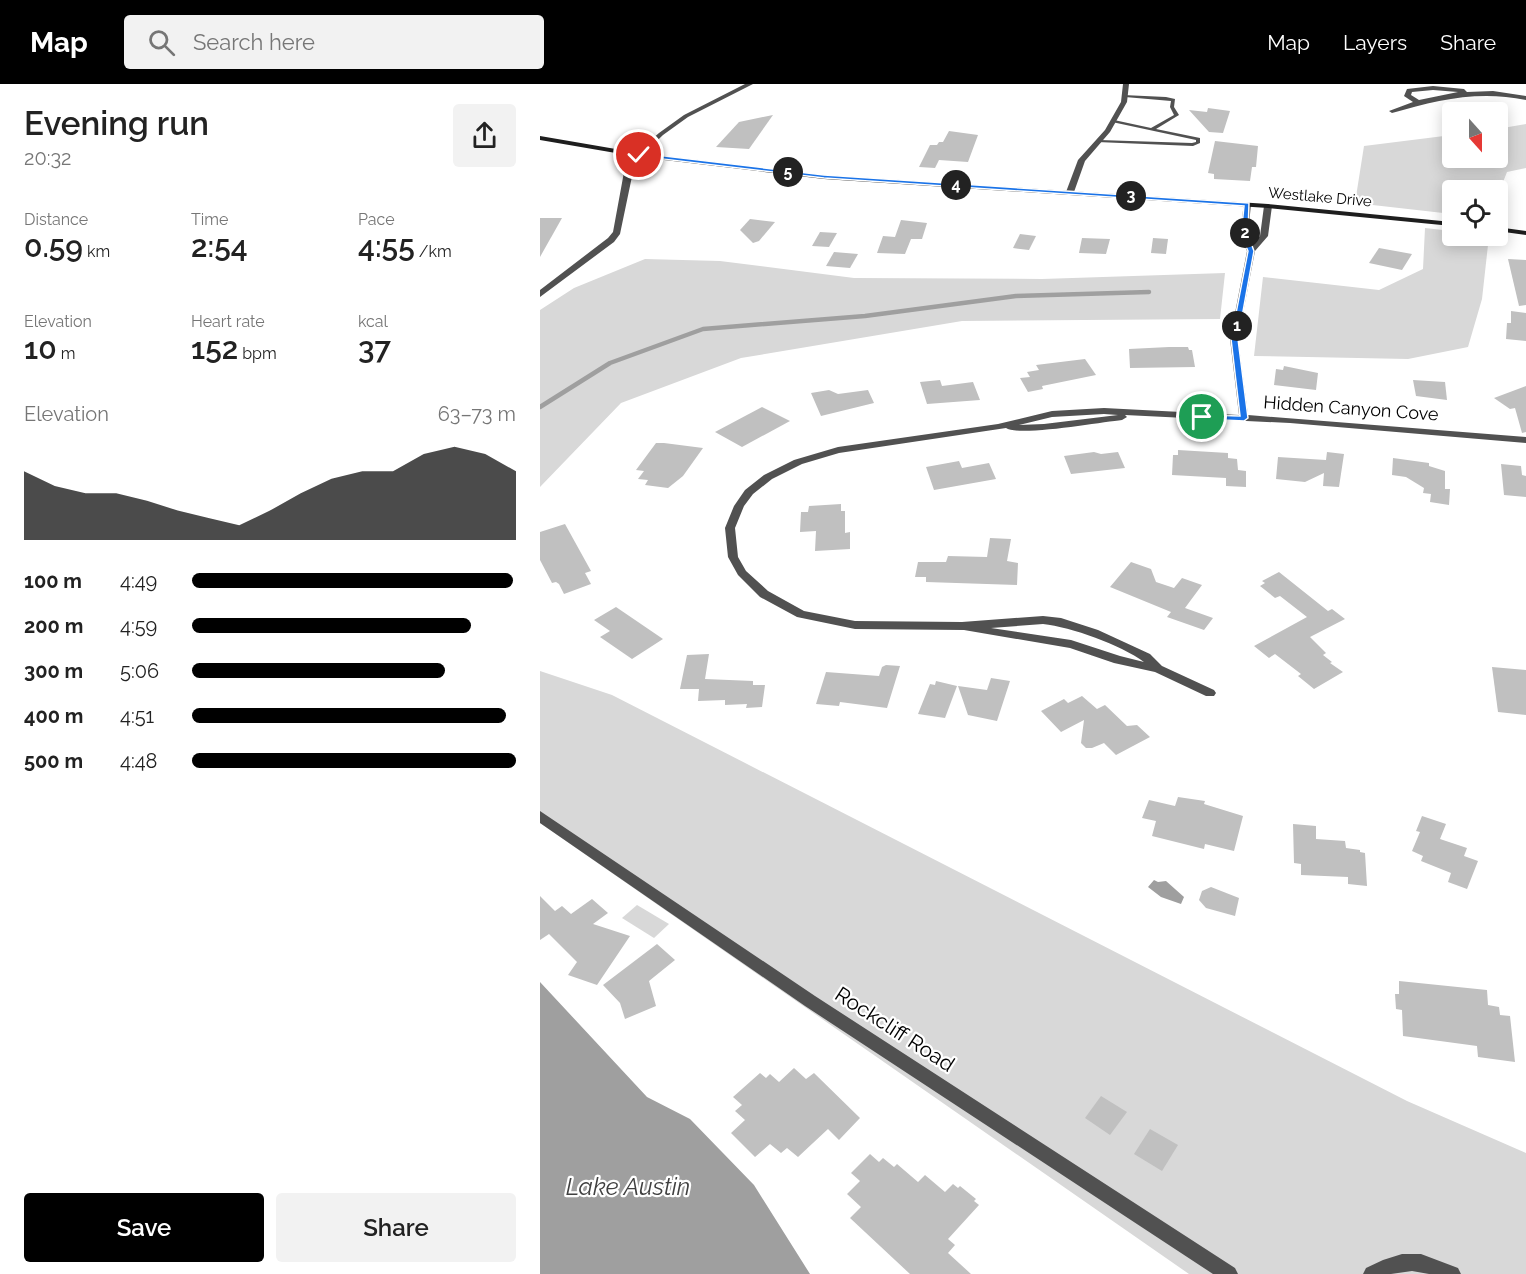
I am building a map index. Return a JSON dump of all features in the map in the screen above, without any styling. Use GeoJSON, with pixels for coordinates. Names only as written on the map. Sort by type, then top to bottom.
{"type":"FeatureCollection","features":[{"type":"Feature","properties":{"kind":"street"},"geometry":{"type":"LineString","coordinates":[[540,294],[610,240],[617,232],[627,172],[632,161],[661,134],[686,116],[750,84]]}},
{"type":"Feature","properties":{"kind":"street"},"geometry":{"type":"LineString","coordinates":[[1070,192],[1082,160],[1114,121],[1124,102],[1126,84]]}},
{"type":"Feature","properties":{"kind":"street"},"geometry":{"type":"LineString","coordinates":[[1419,103],[1407,96],[1409,90],[1433,88],[1506,93],[1526,98]]}},
{"type":"Feature","properties":{"kind":"street"},"geometry":{"type":"LineString","coordinates":[[1392,111],[1419,103],[1480,92]]}},
{"type":"Feature","properties":{"kind":"street","name":"Westlake Drive"},"geometry":{"type":"LineString","coordinates":[[540,138],[639,155],[824,177],[1247,204],[1442,223]]}},
{"type":"Feature","properties":{"kind":"street"},"geometry":{"type":"LineString","coordinates":[[1247,204],[1244,235],[1251,251]]}},
{"type":"Feature","properties":{"kind":"street"},"geometry":{"type":"LineString","coordinates":[[1244,418],[1234,339],[1251,251],[1264,236],[1268,206]]}},
{"type":"Feature","properties":{"kind":"street"},"geometry":{"type":"LineString","coordinates":[[1508,231],[1526,233]]}},
{"type":"Feature","properties":{"kind":"street","name":"Hidden Canyon Cove"},"geometry":{"type":"LineString","coordinates":[[1158,669],[1146,657],[1136,652],[1094,633],[1061,622],[1043,620],[962,626],[855,625],[801,614],[764,594],[742,573],[733,557],[730,528],[739,506],[749,492],[768,477],[798,462],[838,450],[998,427],[1044,427],[1138,414],[1290,420],[1526,440]]}},
{"type":"Feature","properties":{"kind":"street","name":"Hidden Canyon Cove"},"geometry":{"type":"LineString","coordinates":[[962,626],[990,633],[1071,644],[1118,660],[1158,669],[1210,693]]}},
{"type":"Feature","properties":{"kind":"street","name":"Rockcliff Road"},"geometry":{"type":"LineString","coordinates":[[540,816],[810,1001],[1229,1274]]}},
{"type":"Feature","properties":{"kind":"street"},"geometry":{"type":"LineString","coordinates":[[1372,1274],[1392,1262],[1411,1261],[1452,1274]]}},
{"type":"Feature","properties":{"kind":"lane"},"geometry":{"type":"LineString","coordinates":[[1125,96],[1173,100],[1172,107],[1177,115],[1152,129]]}},
{"type":"Feature","properties":{"kind":"lane"},"geometry":{"type":"LineString","coordinates":[[1099,141],[1193,145],[1198,143],[1198,139],[1114,121]]}},
{"type":"Feature","properties":{"kind":"shaded area"},"geometry":{"type":"Polygon","coordinates":[[[1526,124],[1526,168],[1507,172],[1504,180],[1442,180],[1442,213],[1355,203],[1364,146],[1442,136],[1442,168],[1508,168],[1508,127],[1526,124]]]}},
{"type":"Feature","properties":{"kind":"shaded area"},"geometry":{"type":"Polygon","coordinates":[[[1425,228],[1442,230],[1442,246],[1488,246],[1482,299],[1468,347],[1408,359],[1254,356],[1263,277],[1379,290],[1423,269],[1425,228]]]}},
{"type":"Feature","properties":{"kind":"shaded area"},"geometry":{"type":"Polygon","coordinates":[[[645,259],[720,261],[854,278],[1042,279],[1225,273],[1220,319],[962,321],[741,358],[621,403],[540,487],[540,310],[574,288],[645,259]]]}},
{"type":"Feature","properties":{"kind":"shaded area"},"geometry":{"type":"Polygon","coordinates":[[[540,671],[612,695],[1407,1101],[1526,1153],[1526,1274],[1189,1274],[540,823],[540,671]]]}},
{"type":"Feature","properties":{"kind":"shaded area"},"geometry":{"type":"Polygon","coordinates":[[[637,905],[669,924],[654,938],[622,918],[637,905]]]}},
{"type":"Feature","properties":{"kind":"water"},"geometry":{"type":"Polygon","coordinates":[[[1154,880],[1166,881],[1184,897],[1181,904],[1161,897],[1148,887],[1154,880]]]}},
{"type":"Feature","properties":{"kind":"water","name":"Lake Austin"},"geometry":{"type":"Polygon","coordinates":[[[540,982],[647,1097],[690,1119],[754,1185],[810,1274],[540,1274],[540,982]]]}},
{"type":"Feature","properties":{"kind":"building"},"geometry":{"type":"Polygon","coordinates":[[[1208,108],[1230,111],[1223,133],[1209,132],[1189,110],[1207,112],[1208,108]]]}},
{"type":"Feature","properties":{"kind":"building"},"geometry":{"type":"Polygon","coordinates":[[[773,115],[749,149],[716,147],[739,122],[773,115]]]}},
{"type":"Feature","properties":{"kind":"building"},"geometry":{"type":"Polygon","coordinates":[[[949,131],[978,135],[968,162],[939,160],[935,168],[919,167],[930,145],[943,142],[949,131]]]}},
{"type":"Feature","properties":{"kind":"building"},"geometry":{"type":"Polygon","coordinates":[[[1215,141],[1258,146],[1256,167],[1252,167],[1250,181],[1214,179],[1214,174],[1208,173],[1215,141]]]}},
{"type":"Feature","properties":{"kind":"building"},"geometry":{"type":"Polygon","coordinates":[[[540,218],[562,218],[540,257],[540,218]]]}},
{"type":"Feature","properties":{"kind":"building"},"geometry":{"type":"Polygon","coordinates":[[[750,219],[775,222],[759,241],[753,243],[740,230],[750,219]]]}},
{"type":"Feature","properties":{"kind":"building"},"geometry":{"type":"Polygon","coordinates":[[[901,220],[927,223],[922,239],[911,239],[905,254],[877,253],[883,236],[895,237],[901,220]]]}},
{"type":"Feature","properties":{"kind":"building"},"geometry":{"type":"Polygon","coordinates":[[[820,232],[837,233],[829,247],[812,246],[820,232]]]}},
{"type":"Feature","properties":{"kind":"building"},"geometry":{"type":"Polygon","coordinates":[[[1020,234],[1036,236],[1029,250],[1013,248],[1020,234]]]}},
{"type":"Feature","properties":{"kind":"building"},"geometry":{"type":"Polygon","coordinates":[[[1082,238],[1110,239],[1106,254],[1079,253],[1082,238]]]}},
{"type":"Feature","properties":{"kind":"building"},"geometry":{"type":"Polygon","coordinates":[[[1153,238],[1168,239],[1166,254],[1151,253],[1153,238]]]}},
{"type":"Feature","properties":{"kind":"building"},"geometry":{"type":"Polygon","coordinates":[[[1379,248],[1412,254],[1402,270],[1369,263],[1379,248]]]}},
{"type":"Feature","properties":{"kind":"building"},"geometry":{"type":"Polygon","coordinates":[[[834,252],[858,254],[850,268],[826,266],[834,252]]]}},
{"type":"Feature","properties":{"kind":"building"},"geometry":{"type":"Polygon","coordinates":[[[1508,259],[1526,260],[1526,305],[1519,306],[1508,259]]]}},
{"type":"Feature","properties":{"kind":"building"},"geometry":{"type":"Polygon","coordinates":[[[1511,311],[1526,313],[1526,341],[1506,339],[1507,323],[1511,323],[1511,311]]]}},
{"type":"Feature","properties":{"kind":"building"},"geometry":{"type":"Polygon","coordinates":[[[1188,347],[1192,350],[1195,367],[1130,368],[1129,349],[1188,347]]]}},
{"type":"Feature","properties":{"kind":"building"},"geometry":{"type":"Polygon","coordinates":[[[1085,359],[1096,375],[1042,386],[1043,389],[1028,392],[1020,378],[1030,377],[1027,372],[1039,370],[1036,365],[1085,359]]]}},
{"type":"Feature","properties":{"kind":"building"},"geometry":{"type":"Polygon","coordinates":[[[1284,366],[1318,373],[1316,390],[1274,385],[1276,369],[1283,370],[1284,366]]]}},
{"type":"Feature","properties":{"kind":"building"},"geometry":{"type":"Polygon","coordinates":[[[940,380],[942,386],[973,382],[980,400],[927,404],[920,382],[940,380]]]}},
{"type":"Feature","properties":{"kind":"building"},"geometry":{"type":"Polygon","coordinates":[[[1413,380],[1445,382],[1447,400],[1416,396],[1413,380]]]}},
{"type":"Feature","properties":{"kind":"building"},"geometry":{"type":"Polygon","coordinates":[[[1526,386],[1526,432],[1522,433],[1515,408],[1510,409],[1494,398],[1526,386]]]}},
{"type":"Feature","properties":{"kind":"building"},"geometry":{"type":"Polygon","coordinates":[[[829,390],[838,394],[868,390],[874,403],[821,416],[811,393],[829,390]]]}},
{"type":"Feature","properties":{"kind":"building"},"geometry":{"type":"Polygon","coordinates":[[[762,407],[790,421],[742,447],[715,432],[762,407]]]}},
{"type":"Feature","properties":{"kind":"building"},"geometry":{"type":"Polygon","coordinates":[[[656,443],[703,448],[683,476],[668,488],[645,485],[648,480],[638,479],[644,471],[636,470],[656,443]]]}},
{"type":"Feature","properties":{"kind":"building"},"geometry":{"type":"Polygon","coordinates":[[[1178,450],[1228,453],[1228,458],[1237,459],[1238,470],[1246,471],[1246,487],[1226,486],[1226,478],[1172,475],[1173,455],[1178,455],[1178,450]]]}},
{"type":"Feature","properties":{"kind":"building"},"geometry":{"type":"Polygon","coordinates":[[[1094,452],[1101,454],[1118,452],[1125,468],[1071,474],[1064,456],[1094,452]]]}},
{"type":"Feature","properties":{"kind":"building"},"geometry":{"type":"Polygon","coordinates":[[[1327,452],[1344,454],[1339,487],[1323,486],[1324,473],[1305,482],[1276,479],[1278,457],[1326,460],[1327,452]]]}},
{"type":"Feature","properties":{"kind":"building"},"geometry":{"type":"Polygon","coordinates":[[[1393,458],[1429,463],[1429,466],[1445,471],[1445,489],[1450,489],[1449,505],[1430,502],[1431,494],[1423,493],[1424,488],[1406,477],[1392,475],[1393,458]]]}},
{"type":"Feature","properties":{"kind":"building"},"geometry":{"type":"Polygon","coordinates":[[[959,461],[962,468],[989,463],[996,479],[934,490],[926,467],[959,461]]]}},
{"type":"Feature","properties":{"kind":"building"},"geometry":{"type":"Polygon","coordinates":[[[1501,464],[1521,466],[1522,475],[1526,476],[1526,497],[1504,495],[1501,464]]]}},
{"type":"Feature","properties":{"kind":"building"},"geometry":{"type":"Polygon","coordinates":[[[841,504],[841,511],[845,511],[845,533],[850,532],[850,549],[815,551],[816,531],[800,532],[801,512],[808,512],[809,506],[841,504]]]}},
{"type":"Feature","properties":{"kind":"building"},"geometry":{"type":"Polygon","coordinates":[[[565,524],[591,571],[585,573],[591,584],[564,594],[559,584],[552,583],[540,560],[540,532],[565,524]]]}},
{"type":"Feature","properties":{"kind":"building"},"geometry":{"type":"Polygon","coordinates":[[[990,538],[1011,539],[1007,561],[1018,563],[1017,585],[926,582],[926,577],[915,577],[918,562],[946,562],[948,556],[987,557],[990,538]]]}},
{"type":"Feature","properties":{"kind":"building"},"geometry":{"type":"Polygon","coordinates":[[[1131,562],[1151,569],[1156,582],[1174,588],[1182,578],[1202,585],[1185,608],[1213,618],[1204,630],[1167,617],[1171,612],[1110,587],[1131,562]]]}},
{"type":"Feature","properties":{"kind":"building"},"geometry":{"type":"Polygon","coordinates":[[[1279,572],[1328,611],[1332,609],[1345,619],[1310,637],[1326,653],[1323,655],[1332,662],[1330,663],[1343,672],[1314,689],[1298,676],[1301,674],[1275,654],[1269,658],[1254,646],[1307,617],[1280,596],[1275,598],[1260,586],[1265,583],[1262,581],[1279,572]]]}},
{"type":"Feature","properties":{"kind":"building"},"geometry":{"type":"Polygon","coordinates":[[[616,607],[663,639],[632,659],[600,637],[610,631],[594,620],[616,607]]]}},
{"type":"Feature","properties":{"kind":"building"},"geometry":{"type":"Polygon","coordinates":[[[709,654],[705,679],[753,681],[753,685],[765,685],[762,707],[746,708],[747,704],[725,705],[725,700],[698,701],[699,689],[680,689],[687,655],[709,654]]]}},
{"type":"Feature","properties":{"kind":"building"},"geometry":{"type":"Polygon","coordinates":[[[900,666],[887,708],[840,702],[839,706],[816,704],[826,672],[879,676],[882,667],[900,666]]]}},
{"type":"Feature","properties":{"kind":"building"},"geometry":{"type":"Polygon","coordinates":[[[1492,667],[1526,670],[1526,715],[1498,712],[1492,667]]]}},
{"type":"Feature","properties":{"kind":"building"},"geometry":{"type":"Polygon","coordinates":[[[991,678],[1010,681],[997,721],[968,715],[958,686],[987,690],[991,678]]]}},
{"type":"Feature","properties":{"kind":"building"},"geometry":{"type":"Polygon","coordinates":[[[936,681],[957,686],[945,718],[918,714],[930,684],[935,685],[936,681]]]}},
{"type":"Feature","properties":{"kind":"building"},"geometry":{"type":"Polygon","coordinates":[[[1082,696],[1097,709],[1105,705],[1127,726],[1137,725],[1150,737],[1116,755],[1104,743],[1086,748],[1081,743],[1084,720],[1061,732],[1041,711],[1064,699],[1068,703],[1082,696]]]}},
{"type":"Feature","properties":{"kind":"building"},"geometry":{"type":"Polygon","coordinates":[[[1178,797],[1205,801],[1204,804],[1243,816],[1234,851],[1205,844],[1204,849],[1152,836],[1156,821],[1142,818],[1149,800],[1175,806],[1178,797]]]}},
{"type":"Feature","properties":{"kind":"building"},"geometry":{"type":"Polygon","coordinates":[[[1422,816],[1446,824],[1440,839],[1467,848],[1464,856],[1478,861],[1467,889],[1448,882],[1451,873],[1421,861],[1423,856],[1412,851],[1420,832],[1416,831],[1422,816]]]}},
{"type":"Feature","properties":{"kind":"building"},"geometry":{"type":"Polygon","coordinates":[[[1293,824],[1316,826],[1316,839],[1345,841],[1346,848],[1365,853],[1367,886],[1348,884],[1348,877],[1301,875],[1301,864],[1294,863],[1293,824]]]}},
{"type":"Feature","properties":{"kind":"building"},"geometry":{"type":"Polygon","coordinates":[[[1211,887],[1239,898],[1235,916],[1206,908],[1199,900],[1202,891],[1211,887]]]}},
{"type":"Feature","properties":{"kind":"building"},"geometry":{"type":"Polygon","coordinates":[[[540,896],[555,911],[562,906],[571,914],[592,899],[608,913],[593,924],[630,936],[597,985],[568,975],[577,962],[549,934],[540,940],[540,896]]]}},
{"type":"Feature","properties":{"kind":"building"},"geometry":{"type":"Polygon","coordinates":[[[657,944],[675,960],[649,981],[656,1006],[625,1019],[620,1003],[603,985],[657,944]]]}},
{"type":"Feature","properties":{"kind":"building"},"geometry":{"type":"Polygon","coordinates":[[[1399,981],[1487,990],[1488,1005],[1499,1007],[1500,1015],[1510,1016],[1515,1062],[1478,1057],[1477,1046],[1403,1036],[1402,1010],[1396,1009],[1395,994],[1399,994],[1399,981]]]}},
{"type":"Feature","properties":{"kind":"building"},"geometry":{"type":"Polygon","coordinates":[[[794,1068],[806,1079],[814,1073],[860,1118],[839,1140],[828,1129],[798,1157],[787,1148],[781,1153],[770,1144],[755,1157],[731,1133],[745,1120],[735,1111],[742,1105],[733,1097],[760,1073],[766,1078],[770,1074],[779,1082],[794,1068]]]}},
{"type":"Feature","properties":{"kind":"building"},"geometry":{"type":"Polygon","coordinates":[[[1101,1096],[1127,1112],[1110,1135],[1085,1118],[1101,1096]]]}},
{"type":"Feature","properties":{"kind":"building"},"geometry":{"type":"Polygon","coordinates":[[[1150,1129],[1178,1145],[1162,1171],[1134,1154],[1150,1129]]]}},
{"type":"Feature","properties":{"kind":"building"},"geometry":{"type":"Polygon","coordinates":[[[870,1154],[879,1162],[883,1158],[894,1167],[897,1164],[918,1182],[925,1175],[945,1192],[953,1184],[958,1188],[960,1186],[976,1199],[974,1201],[979,1205],[948,1239],[955,1245],[948,1253],[971,1274],[910,1274],[850,1218],[861,1207],[847,1194],[860,1181],[851,1173],[870,1154]]]}},
{"type":"Feature","properties":{"kind":"waterway"},"geometry":{"type":"LineString","coordinates":[[540,407],[610,363],[703,329],[865,316],[1016,296],[1149,292]]}},
{"type":"Feature","properties":{"kind":"route"},"geometry":{"type":"LineString","coordinates":[[639,155],[824,177],[1247,204],[1244,235],[1251,251],[1234,339],[1244,418],[1202,417]]}}]}
